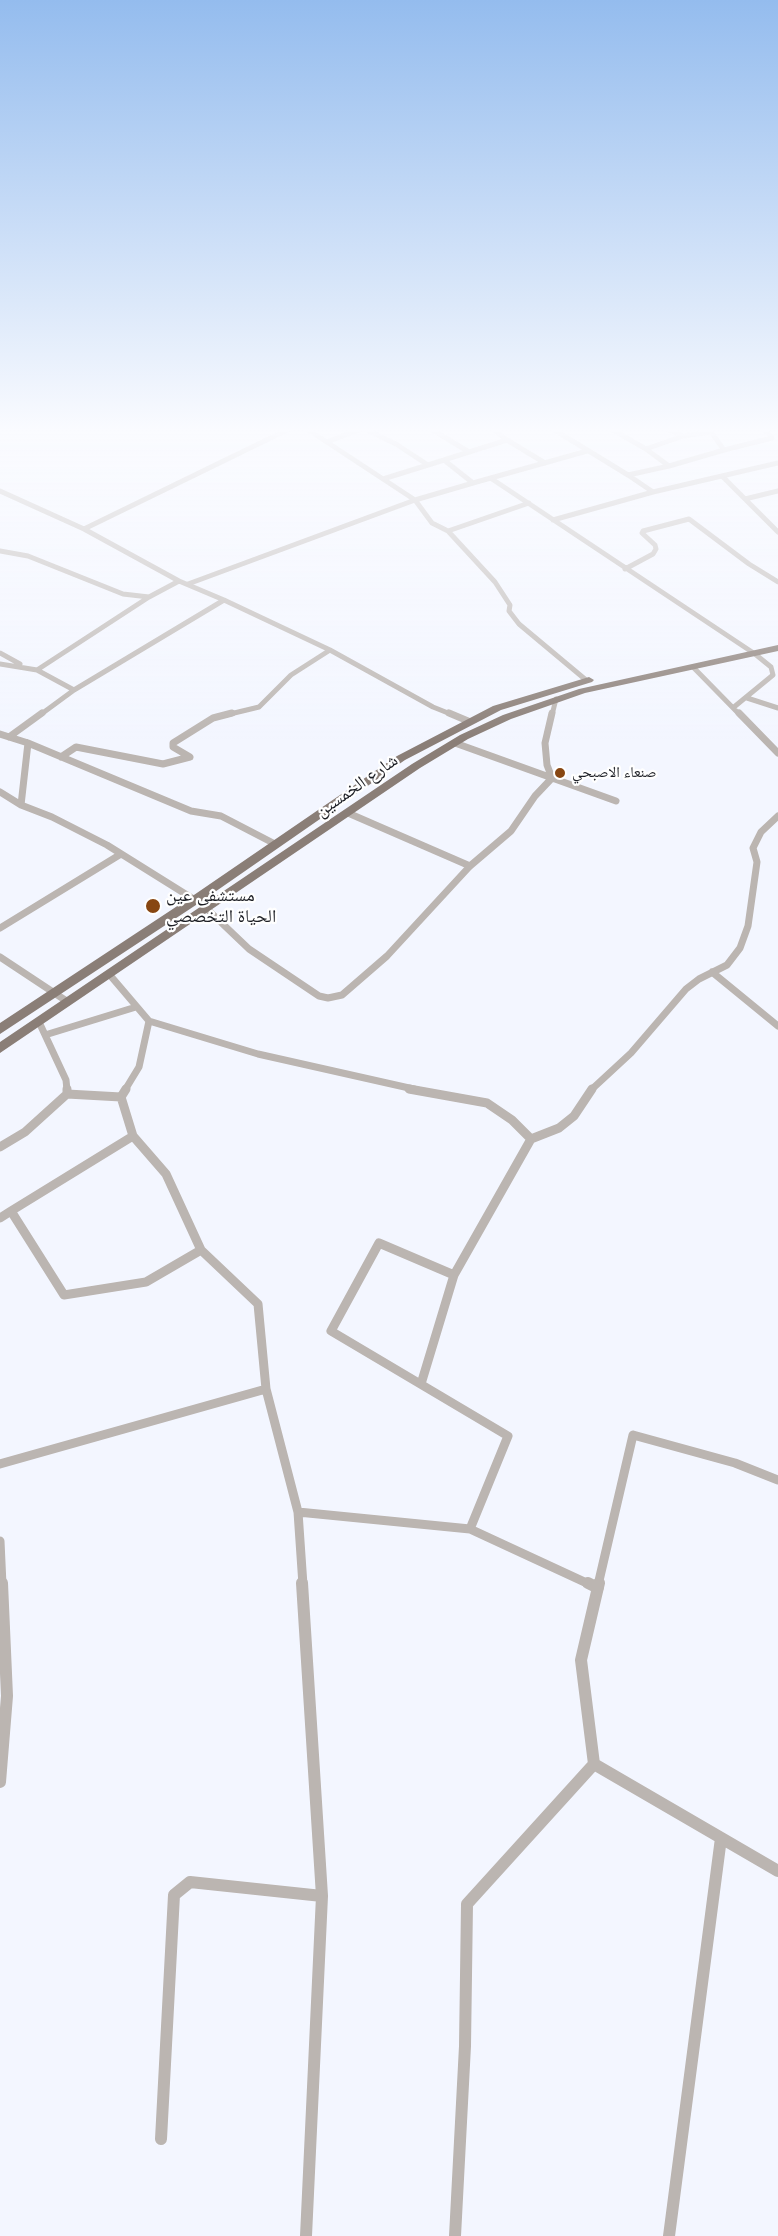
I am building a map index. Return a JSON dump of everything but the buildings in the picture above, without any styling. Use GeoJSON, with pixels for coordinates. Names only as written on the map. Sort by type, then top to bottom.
{"type":"FeatureCollection","features":[{"type":"Feature","properties":{"kind":"main road","name":"شارع الخمسين"},"geometry":{"type":"LineString","coordinates":[[0,1029],[195,900],[401,758],[468,721],[497,708],[586,680],[684,662],[778,638]]}},
{"type":"Feature","properties":{"kind":"main road","name":"شارع الخمسين"},"geometry":{"type":"LineString","coordinates":[[0,1048],[416,766],[455,743],[507,717],[582,691],[778,648]]}},
{"type":"Feature","properties":{"kind":"main road"},"geometry":{"type":"LineString","coordinates":[[497,708],[507,717]]}},
{"type":"Feature","properties":{"kind":"main road"},"geometry":{"type":"LineString","coordinates":[[246,865],[261,873]]}},
{"type":"Feature","properties":{"kind":"street"},"geometry":{"type":"LineString","coordinates":[[92,533],[179,581],[225,600],[330,650],[433,707],[468,721]]}},
{"type":"Feature","properties":{"kind":"street"},"geometry":{"type":"LineString","coordinates":[[188,584],[325,533]]}},
{"type":"Feature","properties":{"kind":"street"},"geometry":{"type":"LineString","coordinates":[[449,533],[495,582],[510,604],[509,611],[519,624],[586,680]]}},
{"type":"Feature","properties":{"kind":"street"},"geometry":{"type":"LineString","coordinates":[[573,533],[755,654],[771,667],[773,675],[734,707]]}},
{"type":"Feature","properties":{"kind":"street"},"geometry":{"type":"LineString","coordinates":[[625,569],[653,554],[656,549],[655,545],[642,533]]}},
{"type":"Feature","properties":{"kind":"street"},"geometry":{"type":"LineString","coordinates":[[708,533],[778,582]]}},
{"type":"Feature","properties":{"kind":"street"},"geometry":{"type":"LineString","coordinates":[[0,551],[28,556],[123,594],[149,597]]}},
{"type":"Feature","properties":{"kind":"street"},"geometry":{"type":"LineString","coordinates":[[37,670],[149,597],[179,581]]}},
{"type":"Feature","properties":{"kind":"street"},"geometry":{"type":"LineString","coordinates":[[9,737],[74,690],[225,600]]}},
{"type":"Feature","properties":{"kind":"street"},"geometry":{"type":"LineString","coordinates":[[62,757],[76,747],[163,764],[189,757],[173,747],[173,743],[213,718],[259,707],[291,675],[330,650]]}},
{"type":"Feature","properties":{"kind":"street"},"geometry":{"type":"LineString","coordinates":[[0,653],[23,666]]}},
{"type":"Feature","properties":{"kind":"street"},"geometry":{"type":"LineString","coordinates":[[0,664],[37,670],[74,690]]}},
{"type":"Feature","properties":{"kind":"street"},"geometry":{"type":"LineString","coordinates":[[693,667],[778,753]]}},
{"type":"Feature","properties":{"kind":"street"},"geometry":{"type":"LineString","coordinates":[[747,698],[778,708]]}},
{"type":"Feature","properties":{"kind":"street"},"geometry":{"type":"LineString","coordinates":[[552,778],[547,765],[545,743],[556,699]]}},
{"type":"Feature","properties":{"kind":"street"},"geometry":{"type":"LineString","coordinates":[[0,734],[28,743],[191,811],[221,816],[275,844]]}},
{"type":"Feature","properties":{"kind":"street"},"geometry":{"type":"LineString","coordinates":[[769,744],[778,741]]}},
{"type":"Feature","properties":{"kind":"street"},"geometry":{"type":"LineString","coordinates":[[21,805],[28,743]]}},
{"type":"Feature","properties":{"kind":"street"},"geometry":{"type":"LineString","coordinates":[[455,743],[616,801]]}},
{"type":"Feature","properties":{"kind":"street"},"geometry":{"type":"LineString","coordinates":[[207,909],[249,949],[319,996],[328,998],[342,995],[387,956],[470,866],[511,831],[535,796],[552,778]]}},
{"type":"Feature","properties":{"kind":"street"},"geometry":{"type":"LineString","coordinates":[[0,792],[21,805],[52,817],[121,854],[195,900]]}},
{"type":"Feature","properties":{"kind":"street"},"geometry":{"type":"LineString","coordinates":[[348,813],[470,866]]}},
{"type":"Feature","properties":{"kind":"street"},"geometry":{"type":"LineString","coordinates":[[421,1384],[454,1275],[531,1139],[559,1128],[574,1116],[591,1090],[631,1053],[686,989],[727,965],[740,948],[753,903],[757,862],[753,848],[761,832],[778,816]]}},
{"type":"Feature","properties":{"kind":"street"},"geometry":{"type":"LineString","coordinates":[[0,928],[121,854]]}},
{"type":"Feature","properties":{"kind":"street"},"geometry":{"type":"LineString","coordinates":[[0,957],[68,1002]]}},
{"type":"Feature","properties":{"kind":"street"},"geometry":{"type":"LineString","coordinates":[[712,972],[778,1026]]}},
{"type":"Feature","properties":{"kind":"street"},"geometry":{"type":"LineString","coordinates":[[110,974],[148,1021],[258,1054],[383,1084],[487,1103],[512,1120],[531,1139]]}},
{"type":"Feature","properties":{"kind":"street"},"geometry":{"type":"LineString","coordinates":[[45,1035],[136,1007]]}},
{"type":"Feature","properties":{"kind":"street"},"geometry":{"type":"LineString","coordinates":[[148,1021],[140,1067],[121,1097],[133,1136],[166,1173],[201,1250],[258,1304],[266,1389],[298,1512],[322,1896],[306,2236]]}},
{"type":"Feature","properties":{"kind":"street"},"geometry":{"type":"LineString","coordinates":[[39,1022],[66,1080],[67,1094]]}},
{"type":"Feature","properties":{"kind":"street"},"geometry":{"type":"LineString","coordinates":[[0,1147],[25,1132],[67,1094],[121,1097]]}},
{"type":"Feature","properties":{"kind":"street"},"geometry":{"type":"LineString","coordinates":[[0,1218],[133,1136]]}},
{"type":"Feature","properties":{"kind":"street"},"geometry":{"type":"LineString","coordinates":[[11,1211],[64,1295],[146,1282],[201,1250]]}},
{"type":"Feature","properties":{"kind":"street"},"geometry":{"type":"LineString","coordinates":[[454,1275],[379,1243],[331,1331],[508,1436],[470,1529]]}},
{"type":"Feature","properties":{"kind":"street"},"geometry":{"type":"LineString","coordinates":[[0,1464],[266,1389]]}},
{"type":"Feature","properties":{"kind":"street"},"geometry":{"type":"LineString","coordinates":[[455,2236],[465,2046],[467,1904],[594,1764],[581,1660],[633,1435],[735,1463],[778,1480]]}},
{"type":"Feature","properties":{"kind":"street"},"geometry":{"type":"LineString","coordinates":[[298,1512],[470,1529],[598,1588]]}},
{"type":"Feature","properties":{"kind":"street"},"geometry":{"type":"LineString","coordinates":[[0,1541],[7,1696],[0,1782]]}},
{"type":"Feature","properties":{"kind":"street"},"geometry":{"type":"LineString","coordinates":[[594,1764],[778,1871]]}},
{"type":"Feature","properties":{"kind":"street"},"geometry":{"type":"LineString","coordinates":[[669,2236],[721,1838]]}},
{"type":"Feature","properties":{"kind":"street"},"geometry":{"type":"LineString","coordinates":[[161,2139],[174,1895],[190,1882],[322,1896]]}},
{"type":"Feature","properties":{"kind":"place","name":"صنعاء الاصبحي"},"geometry":{"type":"Point","coordinates":[560,773]}},
{"type":"Feature","properties":{"kind":"place","name":"مستشفى عين الحياة التخصصي"},"geometry":{"type":"Point","coordinates":[153,906]}}]}
